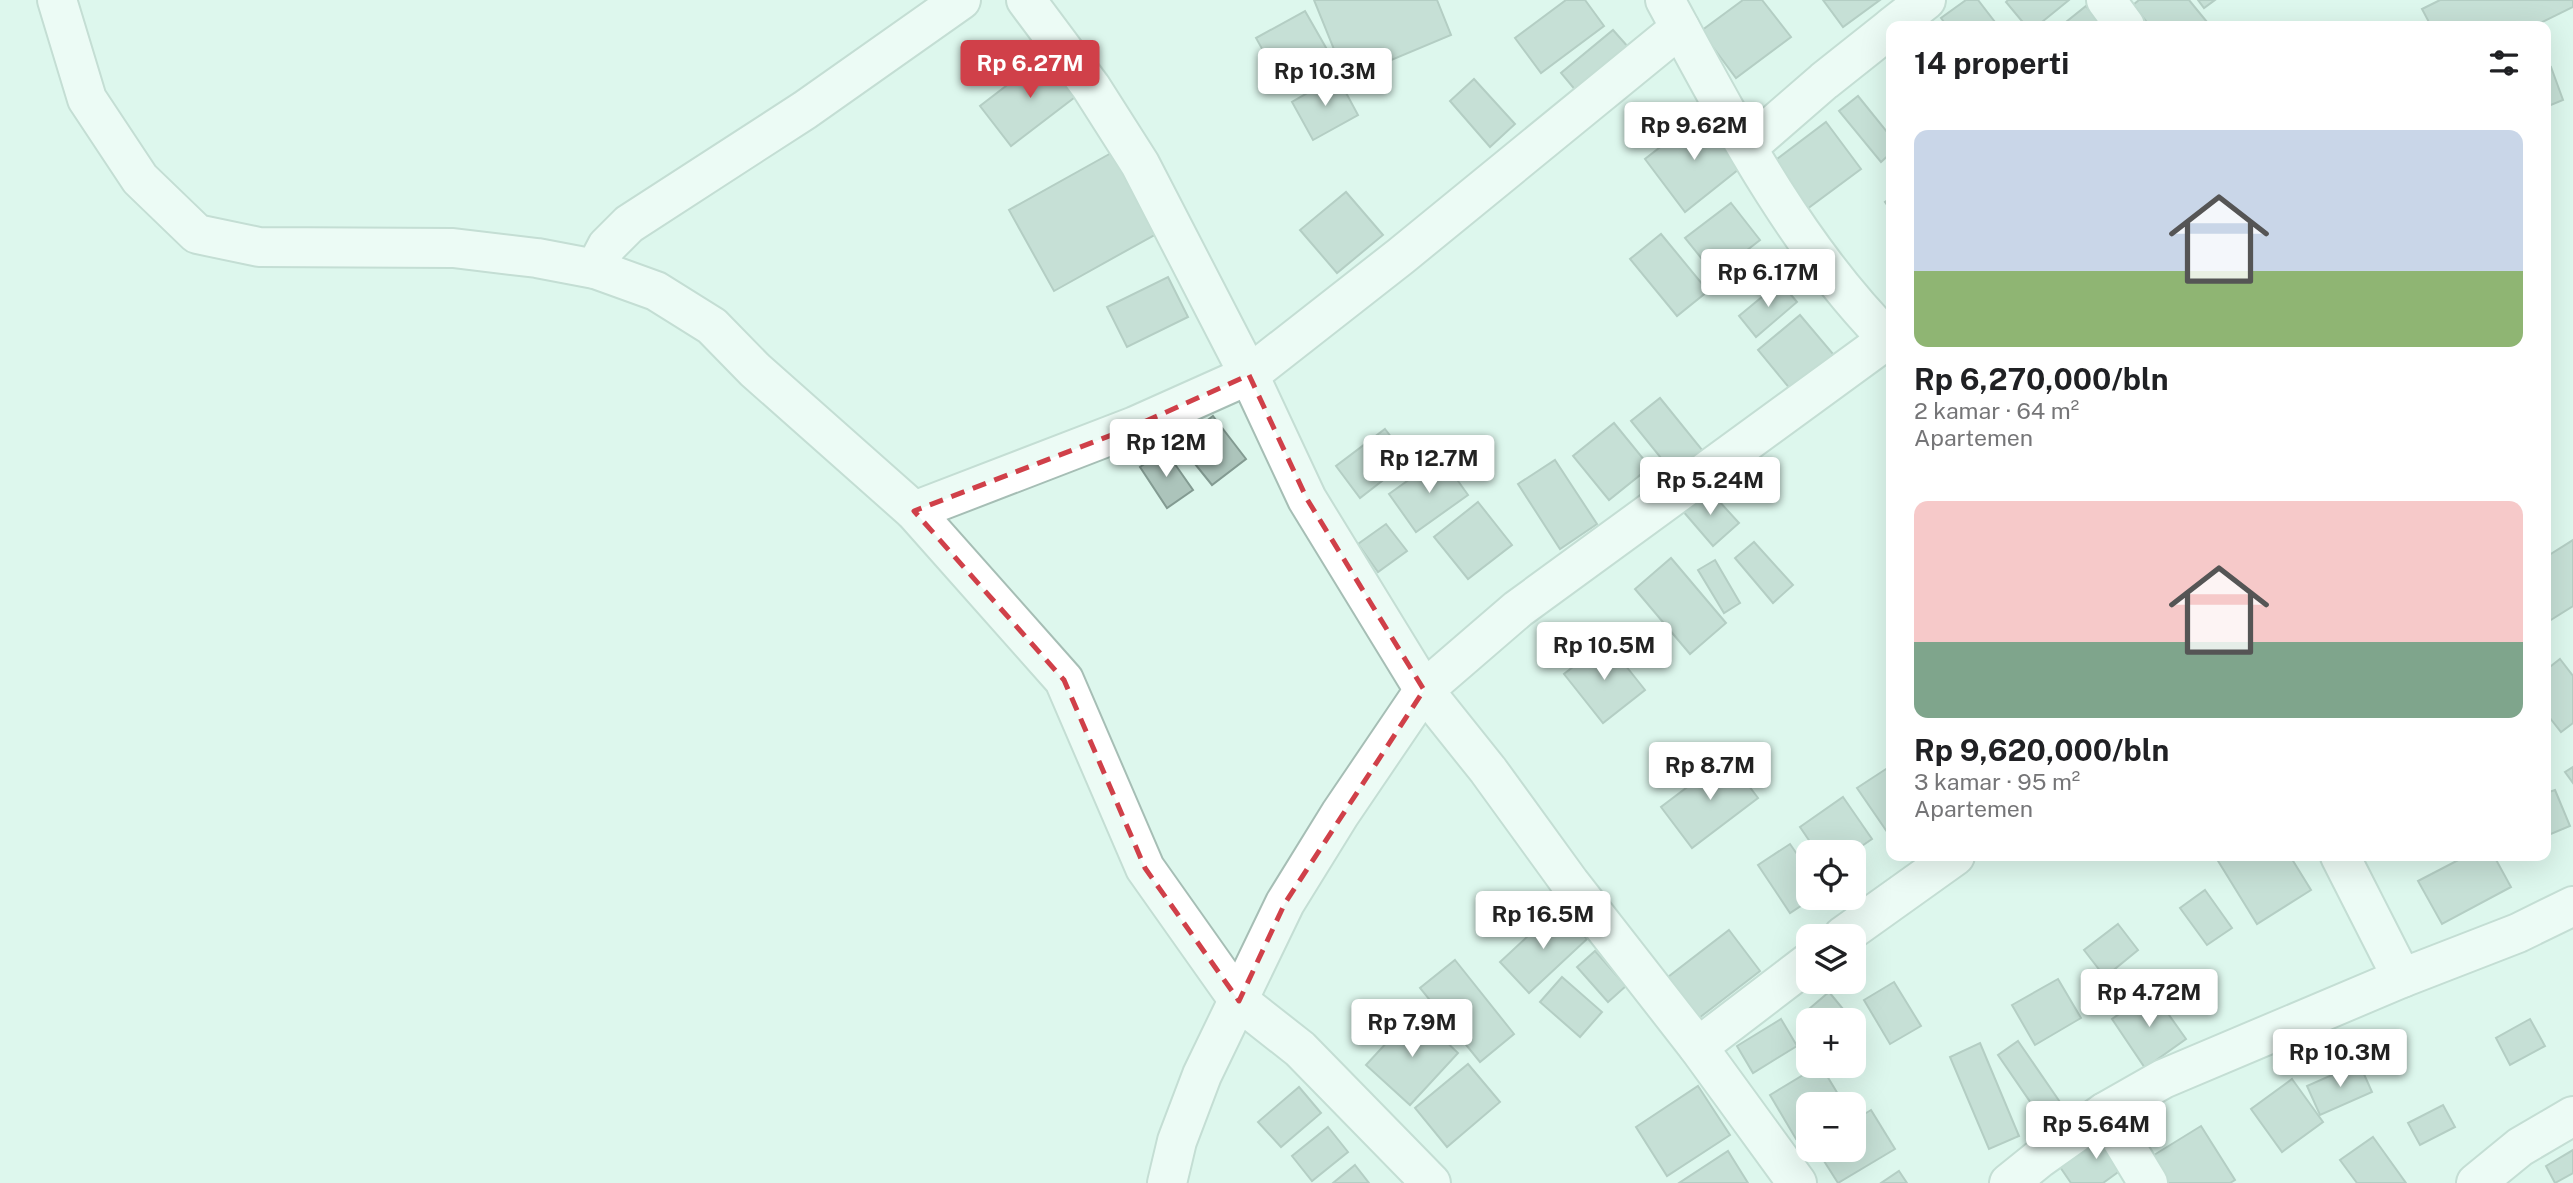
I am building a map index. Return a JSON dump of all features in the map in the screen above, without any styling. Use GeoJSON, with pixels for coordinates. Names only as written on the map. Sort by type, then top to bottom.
{"type":"FeatureCollection","features":[{"type":"Feature","properties":{"kind":"street"},"geometry":{"type":"LineString","coordinates":[[57,0],[87,99],[140,179],[197,234],[259,247],[453,248],[537,258],[596,269],[656,291],[712,326],[755,370],[914,511],[1064,681],[1145,867],[1239,1001],[1300,1049],[1431,1183]]}},
{"type":"Feature","properties":{"kind":"street"},"geometry":{"type":"LineString","coordinates":[[596,269],[607,246],[629,224],[806,110],[961,0]]}},
{"type":"Feature","properties":{"kind":"street"},"geometry":{"type":"LineString","coordinates":[[1026,0],[1091,87],[1140,164],[1249,375],[1307,499],[1424,690],[1698,1047],[1797,1183]]}},
{"type":"Feature","properties":{"kind":"street"},"geometry":{"type":"LineString","coordinates":[[1900,21],[1926,0]]}},
{"type":"Feature","properties":{"kind":"street"},"geometry":{"type":"LineString","coordinates":[[2106,0],[2121,21]]}},
{"type":"Feature","properties":{"kind":"street"},"geometry":{"type":"LineString","coordinates":[[914,511],[1135,426],[1249,375],[1401,256],[1673,14],[1748,147],[1826,268],[1886,336]]}},
{"type":"Feature","properties":{"kind":"street"},"geometry":{"type":"LineString","coordinates":[[1748,147],[1886,32]]}},
{"type":"Feature","properties":{"kind":"street"},"geometry":{"type":"LineString","coordinates":[[1167,1183],[1177,1141],[1202,1075],[1285,904],[1339,814],[1424,690],[1518,609],[1886,344]]}},
{"type":"Feature","properties":{"kind":"street"},"geometry":{"type":"LineString","coordinates":[[1860,924],[1948,861]]}},
{"type":"Feature","properties":{"kind":"street"},"geometry":{"type":"LineString","coordinates":[[2343,861],[2402,978]]}},
{"type":"Feature","properties":{"kind":"street"},"geometry":{"type":"LineString","coordinates":[[2009,1183],[2105,1112],[2163,1079],[2402,978],[2518,933],[2573,906]]}},
{"type":"Feature","properties":{"kind":"street"},"geometry":{"type":"LineString","coordinates":[[1698,1047],[1796,972]]}},
{"type":"Feature","properties":{"kind":"street"},"geometry":{"type":"LineString","coordinates":[[2105,1112],[2148,1183]]}},
{"type":"Feature","properties":{"kind":"street"},"geometry":{"type":"LineString","coordinates":[[2476,1183],[2520,1147],[2573,1116]]}},
{"type":"Feature","properties":{"kind":"highlighted area"},"geometry":{"type":"Polygon","coordinates":[[[1249,375],[1307,499],[1424,690],[1285,903],[1239,1001],[1145,868],[1064,680],[914,511],[1135,426],[1249,375]]]}},
{"type":"Feature","properties":{"kind":"building"},"geometry":{"type":"Polygon","coordinates":[[[1314,0],[1437,0],[1451,35],[1346,79],[1314,0]]]}},
{"type":"Feature","properties":{"kind":"building"},"geometry":{"type":"Polygon","coordinates":[[[1566,0],[1585,0],[1604,26],[1541,73],[1515,38],[1566,0]]]}},
{"type":"Feature","properties":{"kind":"building"},"geometry":{"type":"Polygon","coordinates":[[[1743,0],[1762,0],[1791,37],[1736,78],[1701,31],[1743,0]]]}},
{"type":"Feature","properties":{"kind":"building"},"geometry":{"type":"Polygon","coordinates":[[[1823,0],[1880,0],[1843,27],[1823,0]]]}},
{"type":"Feature","properties":{"kind":"building"},"geometry":{"type":"Polygon","coordinates":[[[1966,0],[1978,0],[1994,21],[1943,21],[1941,18],[1966,0]]]}},
{"type":"Feature","properties":{"kind":"building"},"geometry":{"type":"Polygon","coordinates":[[[2069,0],[2043,21],[2022,21],[2006,2],[2069,0]]]}},
{"type":"Feature","properties":{"kind":"building"},"geometry":{"type":"Polygon","coordinates":[[[2139,0],[2189,0],[2206,21],[2146,21],[2133,5],[2139,0]]]}},
{"type":"Feature","properties":{"kind":"building"},"geometry":{"type":"Polygon","coordinates":[[[2198,0],[2215,0],[2204,8],[2198,0]]]}},
{"type":"Feature","properties":{"kind":"building"},"geometry":{"type":"Polygon","coordinates":[[[2440,0],[2573,0],[2573,7],[2544,21],[2428,21],[2422,9],[2440,0]]]}},
{"type":"Feature","properties":{"kind":"building"},"geometry":{"type":"Polygon","coordinates":[[[2086,6],[2099,21],[2067,21],[2086,6]]]}},
{"type":"Feature","properties":{"kind":"building"},"geometry":{"type":"Polygon","coordinates":[[[1305,11],[1333,60],[1284,88],[1256,38],[1305,11]]]}},
{"type":"Feature","properties":{"kind":"building"},"geometry":{"type":"Polygon","coordinates":[[[1613,30],[1629,48],[1577,92],[1561,73],[1613,30]]]}},
{"type":"Feature","properties":{"kind":"building"},"geometry":{"type":"Polygon","coordinates":[[[1049,53],[1079,94],[1011,146],[980,106],[1049,53]]]}},
{"type":"Feature","properties":{"kind":"building"},"geometry":{"type":"Polygon","coordinates":[[[2551,67],[2563,100],[2551,105],[2551,67]]]}},
{"type":"Feature","properties":{"kind":"building"},"geometry":{"type":"Polygon","coordinates":[[[1337,76],[1358,115],[1313,140],[1292,102],[1337,76]]]}},
{"type":"Feature","properties":{"kind":"building"},"geometry":{"type":"Polygon","coordinates":[[[1474,79],[1515,124],[1490,147],[1450,101],[1474,79]]]}},
{"type":"Feature","properties":{"kind":"building"},"geometry":{"type":"Polygon","coordinates":[[[1858,96],[1886,131],[1886,157],[1881,162],[1839,111],[1858,96]]]}},
{"type":"Feature","properties":{"kind":"building"},"geometry":{"type":"Polygon","coordinates":[[[1704,113],[1744,165],[1685,212],[1645,159],[1704,113]]]}},
{"type":"Feature","properties":{"kind":"building"},"geometry":{"type":"Polygon","coordinates":[[[1826,122],[1861,169],[1807,209],[1773,162],[1826,122]]]}},
{"type":"Feature","properties":{"kind":"building"},"geometry":{"type":"Polygon","coordinates":[[[1113,152],[1158,233],[1054,291],[1009,210],[1113,152]]]}},
{"type":"Feature","properties":{"kind":"building"},"geometry":{"type":"Polygon","coordinates":[[[1346,192],[1383,235],[1337,273],[1300,230],[1346,192]]]}},
{"type":"Feature","properties":{"kind":"building"},"geometry":{"type":"Polygon","coordinates":[[[1731,203],[1760,240],[1715,275],[1685,238],[1731,203]]]}},
{"type":"Feature","properties":{"kind":"building"},"geometry":{"type":"Polygon","coordinates":[[[1661,234],[1708,291],[1677,316],[1630,259],[1661,234]]]}},
{"type":"Feature","properties":{"kind":"building"},"geometry":{"type":"Polygon","coordinates":[[[1168,277],[1188,317],[1127,347],[1107,307],[1168,277]]]}},
{"type":"Feature","properties":{"kind":"building"},"geometry":{"type":"Polygon","coordinates":[[[1780,282],[1797,302],[1756,337],[1739,316],[1780,282]]]}},
{"type":"Feature","properties":{"kind":"building"},"geometry":{"type":"Polygon","coordinates":[[[1800,315],[1839,361],[1796,396],[1758,350],[1800,315]]]}},
{"type":"Feature","properties":{"kind":"building"},"geometry":{"type":"Polygon","coordinates":[[[1660,398],[1703,451],[1674,474],[1631,421],[1660,398]]]}},
{"type":"Feature","properties":{"kind":"building"},"geometry":{"type":"Polygon","coordinates":[[[1213,416],[1246,459],[1212,485],[1178,443],[1213,416]]]}},
{"type":"Feature","properties":{"kind":"building"},"geometry":{"type":"Polygon","coordinates":[[[1614,423],[1650,467],[1609,500],[1573,456],[1614,423]]]}},
{"type":"Feature","properties":{"kind":"building"},"geometry":{"type":"Polygon","coordinates":[[[1385,429],[1409,460],[1360,498],[1336,466],[1385,429]]]}},
{"type":"Feature","properties":{"kind":"building"},"geometry":{"type":"Polygon","coordinates":[[[1165,450],[1193,490],[1167,508],[1140,467],[1165,450]]]}},
{"type":"Feature","properties":{"kind":"building"},"geometry":{"type":"Polygon","coordinates":[[[1441,457],[1468,495],[1416,532],[1389,494],[1441,457]]]}},
{"type":"Feature","properties":{"kind":"building"},"geometry":{"type":"Polygon","coordinates":[[[1555,460],[1597,524],[1560,549],[1518,484],[1555,460]]]}},
{"type":"Feature","properties":{"kind":"building"},"geometry":{"type":"Polygon","coordinates":[[[1707,488],[1739,523],[1713,546],[1682,510],[1707,488]]]}},
{"type":"Feature","properties":{"kind":"building"},"geometry":{"type":"Polygon","coordinates":[[[1478,502],[1512,545],[1468,579],[1434,537],[1478,502]]]}},
{"type":"Feature","properties":{"kind":"building"},"geometry":{"type":"Polygon","coordinates":[[[1386,524],[1407,551],[1378,572],[1358,544],[1386,524]]]}},
{"type":"Feature","properties":{"kind":"building"},"geometry":{"type":"Polygon","coordinates":[[[2573,540],[2573,606],[2551,620],[2551,554],[2573,540]]]}},
{"type":"Feature","properties":{"kind":"building"},"geometry":{"type":"Polygon","coordinates":[[[1754,542],[1793,585],[1773,603],[1735,558],[1754,542]]]}},
{"type":"Feature","properties":{"kind":"building"},"geometry":{"type":"Polygon","coordinates":[[[1671,558],[1726,623],[1690,654],[1635,589],[1671,558]]]}},
{"type":"Feature","properties":{"kind":"building"},"geometry":{"type":"Polygon","coordinates":[[[1715,560],[1740,603],[1724,613],[1698,570],[1715,560]]]}},
{"type":"Feature","properties":{"kind":"building"},"geometry":{"type":"Polygon","coordinates":[[[1606,641],[1645,690],[1603,723],[1564,674],[1606,641]]]}},
{"type":"Feature","properties":{"kind":"building"},"geometry":{"type":"Polygon","coordinates":[[[2560,659],[2573,676],[2573,723],[2561,732],[2551,719],[2551,666],[2560,659]]]}},
{"type":"Feature","properties":{"kind":"building"},"geometry":{"type":"Polygon","coordinates":[[[1727,757],[1758,798],[1692,848],[1661,807],[1727,757]]]}},
{"type":"Feature","properties":{"kind":"building"},"geometry":{"type":"Polygon","coordinates":[[[2573,767],[2573,783],[2565,772],[2573,767]]]}},
{"type":"Feature","properties":{"kind":"building"},"geometry":{"type":"Polygon","coordinates":[[[1886,769],[1886,830],[1857,788],[1886,769]]]}},
{"type":"Feature","properties":{"kind":"building"},"geometry":{"type":"Polygon","coordinates":[[[2555,790],[2570,826],[2551,834],[2551,791],[2555,790]]]}},
{"type":"Feature","properties":{"kind":"building"},"geometry":{"type":"Polygon","coordinates":[[[1843,797],[1872,839],[1866,843],[1866,840],[1809,840],[1800,827],[1843,797]]]}},
{"type":"Feature","properties":{"kind":"building"},"geometry":{"type":"Polygon","coordinates":[[[1790,844],[1796,853],[1796,909],[1790,913],[1758,865],[1790,844]]]}},
{"type":"Feature","properties":{"kind":"building"},"geometry":{"type":"Polygon","coordinates":[[[2218,861],[2293,861],[2311,890],[2257,924],[2218,861]]]}},
{"type":"Feature","properties":{"kind":"building"},"geometry":{"type":"Polygon","coordinates":[[[2456,861],[2497,861],[2511,887],[2442,924],[2418,881],[2456,861]]]}},
{"type":"Feature","properties":{"kind":"building"},"geometry":{"type":"Polygon","coordinates":[[[2205,890],[2232,928],[2207,945],[2180,908],[2205,890]]]}},
{"type":"Feature","properties":{"kind":"building"},"geometry":{"type":"Polygon","coordinates":[[[1558,908],[1587,939],[1529,993],[1500,962],[1558,908]]]}},
{"type":"Feature","properties":{"kind":"building"},"geometry":{"type":"Polygon","coordinates":[[[2118,924],[2138,950],[2105,977],[2084,950],[2118,924]]]}},
{"type":"Feature","properties":{"kind":"building"},"geometry":{"type":"Polygon","coordinates":[[[1729,930],[1760,971],[1699,1018],[1668,977],[1729,930]]]}},
{"type":"Feature","properties":{"kind":"building"},"geometry":{"type":"Polygon","coordinates":[[[1595,951],[1626,986],[1608,1002],[1577,967],[1595,951]]]}},
{"type":"Feature","properties":{"kind":"building"},"geometry":{"type":"Polygon","coordinates":[[[1455,960],[1514,1034],[1480,1062],[1420,988],[1455,960]]]}},
{"type":"Feature","properties":{"kind":"building"},"geometry":{"type":"Polygon","coordinates":[[[1562,977],[1602,1012],[1580,1037],[1540,1002],[1562,977]]]}},
{"type":"Feature","properties":{"kind":"building"},"geometry":{"type":"Polygon","coordinates":[[[2058,979],[2081,1018],[2035,1045],[2012,1005],[2058,979]]]}},
{"type":"Feature","properties":{"kind":"building"},"geometry":{"type":"Polygon","coordinates":[[[1894,982],[1921,1026],[1890,1044],[1864,1000],[1894,982]]]}},
{"type":"Feature","properties":{"kind":"building"},"geometry":{"type":"Polygon","coordinates":[[[2152,991],[2186,1039],[2145,1068],[2112,1019],[2152,991]]]}},
{"type":"Feature","properties":{"kind":"building"},"geometry":{"type":"Polygon","coordinates":[[[1827,994],[1831,994],[1842,1008],[1810,1008],[1827,994]]]}},
{"type":"Feature","properties":{"kind":"building"},"geometry":{"type":"Polygon","coordinates":[[[1415,1012],[1458,1053],[1410,1105],[1366,1065],[1415,1012]]]}},
{"type":"Feature","properties":{"kind":"building"},"geometry":{"type":"Polygon","coordinates":[[[1781,1019],[1796,1044],[1753,1073],[1737,1046],[1781,1019]]]}},
{"type":"Feature","properties":{"kind":"building"},"geometry":{"type":"Polygon","coordinates":[[[2530,1019],[2545,1046],[2510,1065],[2496,1038],[2530,1019]]]}},
{"type":"Feature","properties":{"kind":"building"},"geometry":{"type":"Polygon","coordinates":[[[2018,1041],[2062,1105],[2042,1119],[1998,1055],[2018,1041]]]}},
{"type":"Feature","properties":{"kind":"building"},"geometry":{"type":"Polygon","coordinates":[[[1980,1043],[2019,1136],[1989,1149],[1950,1057],[1980,1043]]]}},
{"type":"Feature","properties":{"kind":"building"},"geometry":{"type":"Polygon","coordinates":[[[2359,1063],[2372,1092],[2320,1115],[2307,1086],[2359,1063]]]}},
{"type":"Feature","properties":{"kind":"building"},"geometry":{"type":"Polygon","coordinates":[[[1468,1064],[1500,1102],[1447,1147],[1415,1108],[1468,1064]]]}},
{"type":"Feature","properties":{"kind":"building"},"geometry":{"type":"Polygon","coordinates":[[[1798,1078],[1828,1078],[1837,1092],[1796,1092],[1796,1139],[1770,1095],[1798,1078]]]}},
{"type":"Feature","properties":{"kind":"building"},"geometry":{"type":"Polygon","coordinates":[[[2292,1079],[2323,1122],[2282,1152],[2251,1109],[2292,1079]]]}},
{"type":"Feature","properties":{"kind":"building"},"geometry":{"type":"Polygon","coordinates":[[[1698,1086],[1730,1135],[1667,1176],[1636,1127],[1698,1086]]]}},
{"type":"Feature","properties":{"kind":"building"},"geometry":{"type":"Polygon","coordinates":[[[1299,1087],[1321,1113],[1281,1147],[1258,1122],[1299,1087]]]}},
{"type":"Feature","properties":{"kind":"building"},"geometry":{"type":"Polygon","coordinates":[[[2443,1105],[2455,1127],[2420,1145],[2408,1123],[2443,1105]]]}},
{"type":"Feature","properties":{"kind":"building"},"geometry":{"type":"Polygon","coordinates":[[[1871,1110],[1895,1149],[1838,1183],[1825,1162],[1866,1162],[1866,1113],[1871,1110]]]}},
{"type":"Feature","properties":{"kind":"building"},"geometry":{"type":"Polygon","coordinates":[[[2201,1126],[2235,1180],[2230,1183],[2160,1183],[2146,1160],[2201,1126]]]}},
{"type":"Feature","properties":{"kind":"building"},"geometry":{"type":"Polygon","coordinates":[[[1328,1127],[1348,1152],[1312,1181],[1292,1156],[1328,1127]]]}},
{"type":"Feature","properties":{"kind":"building"},"geometry":{"type":"Polygon","coordinates":[[[2108,1129],[2132,1162],[2103,1183],[2071,1183],[2058,1164],[2108,1129]]]}},
{"type":"Feature","properties":{"kind":"building"},"geometry":{"type":"Polygon","coordinates":[[[2373,1137],[2406,1183],[2357,1183],[2340,1160],[2373,1137]]]}},
{"type":"Feature","properties":{"kind":"building"},"geometry":{"type":"Polygon","coordinates":[[[2573,1150],[2573,1173],[2555,1183],[2546,1166],[2573,1150]]]}},
{"type":"Feature","properties":{"kind":"building"},"geometry":{"type":"Polygon","coordinates":[[[1728,1151],[1748,1183],[1679,1183],[1728,1151]]]}},
{"type":"Feature","properties":{"kind":"building"},"geometry":{"type":"Polygon","coordinates":[[[1355,1165],[1369,1183],[1333,1183],[1355,1165]]]}},
{"type":"Feature","properties":{"kind":"building"},"geometry":{"type":"Polygon","coordinates":[[[1899,1171],[1907,1183],[1881,1183],[1899,1171]]]}}]}
